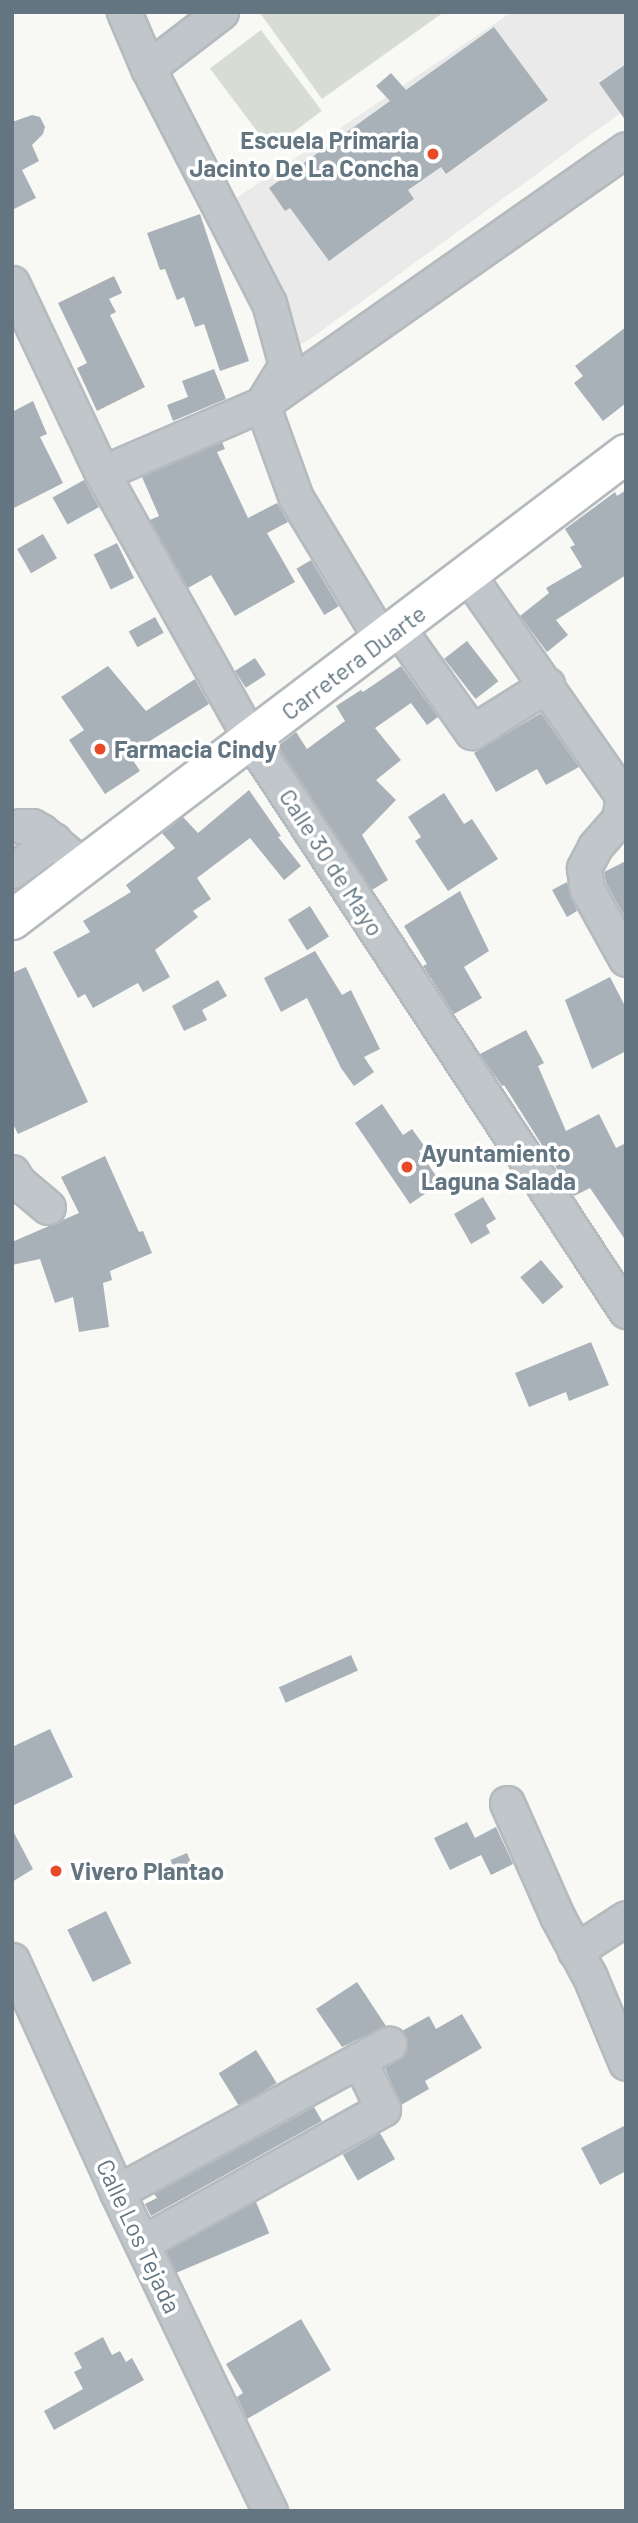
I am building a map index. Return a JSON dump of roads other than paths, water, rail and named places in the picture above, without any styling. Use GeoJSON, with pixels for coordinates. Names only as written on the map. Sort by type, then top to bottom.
{"type":"FeatureCollection","features":[{"type":"Feature","properties":{"kind":"main road","name":"Carretera Duarte"},"geometry":{"type":"LineString","coordinates":[[12,920],[626,454]]}},
{"type":"Feature","properties":{"kind":"street"},"geometry":{"type":"LineString","coordinates":[[124,12],[148,68],[269,303],[285,365],[262,404]]}},
{"type":"Feature","properties":{"kind":"street"},"geometry":{"type":"LineString","coordinates":[[148,68],[221,12]]}},
{"type":"Feature","properties":{"kind":"street"},"geometry":{"type":"LineString","coordinates":[[102,473],[262,404],[626,149]]}},
{"type":"Feature","properties":{"kind":"street","name":"Calle 30 de Mayo"},"geometry":{"type":"LineString","coordinates":[[12,283],[102,473],[251,740],[626,1311]]}},
{"type":"Feature","properties":{"kind":"street"},"geometry":{"type":"LineString","coordinates":[[262,404],[296,498],[390,634],[472,732],[547,685]]}},
{"type":"Feature","properties":{"kind":"street"},"geometry":{"type":"LineString","coordinates":[[468,575],[623,796],[619,818],[595,847],[584,868],[587,889],[626,959]]}},
{"type":"Feature","properties":{"kind":"street"},"geometry":{"type":"LineString","coordinates":[[20,826],[32,826],[54,840],[84,867]]}},
{"type":"Feature","properties":{"kind":"street"},"geometry":{"type":"LineString","coordinates":[[12,871],[54,840]]}},
{"type":"Feature","properties":{"kind":"street"},"geometry":{"type":"LineString","coordinates":[[12,1172],[18,1182],[48,1207]]}},
{"type":"Feature","properties":{"kind":"street"},"geometry":{"type":"LineString","coordinates":[[507,1803],[575,1951],[590,1977],[626,2063]]}},
{"type":"Feature","properties":{"kind":"street"},"geometry":{"type":"LineString","coordinates":[[575,1951],[626,1918]]}},
{"type":"Feature","properties":{"kind":"street","name":"Calle Los Tejada"},"geometry":{"type":"LineString","coordinates":[[12,1960],[117,2192],[270,2511]]}},
{"type":"Feature","properties":{"kind":"street"},"geometry":{"type":"LineString","coordinates":[[117,2192],[389,2044]]}},
{"type":"Feature","properties":{"kind":"street"},"geometry":{"type":"LineString","coordinates":[[142,2243],[383,2109],[359,2060]]}},
{"type":"Feature","properties":{"kind":"place","name":"Escuela Primaria Jacinto De La Concha"},"geometry":{"type":"Point","coordinates":[433,154]}},
{"type":"Feature","properties":{"kind":"place","name":"Farmacia Cindy"},"geometry":{"type":"Point","coordinates":[100,749]}},
{"type":"Feature","properties":{"kind":"place","name":"Ayuntamiento Laguna Salada"},"geometry":{"type":"Point","coordinates":[407,1167]}},
{"type":"Feature","properties":{"kind":"place","name":"Vivero Plantao"},"geometry":{"type":"Point","coordinates":[56,1871]}}]}
